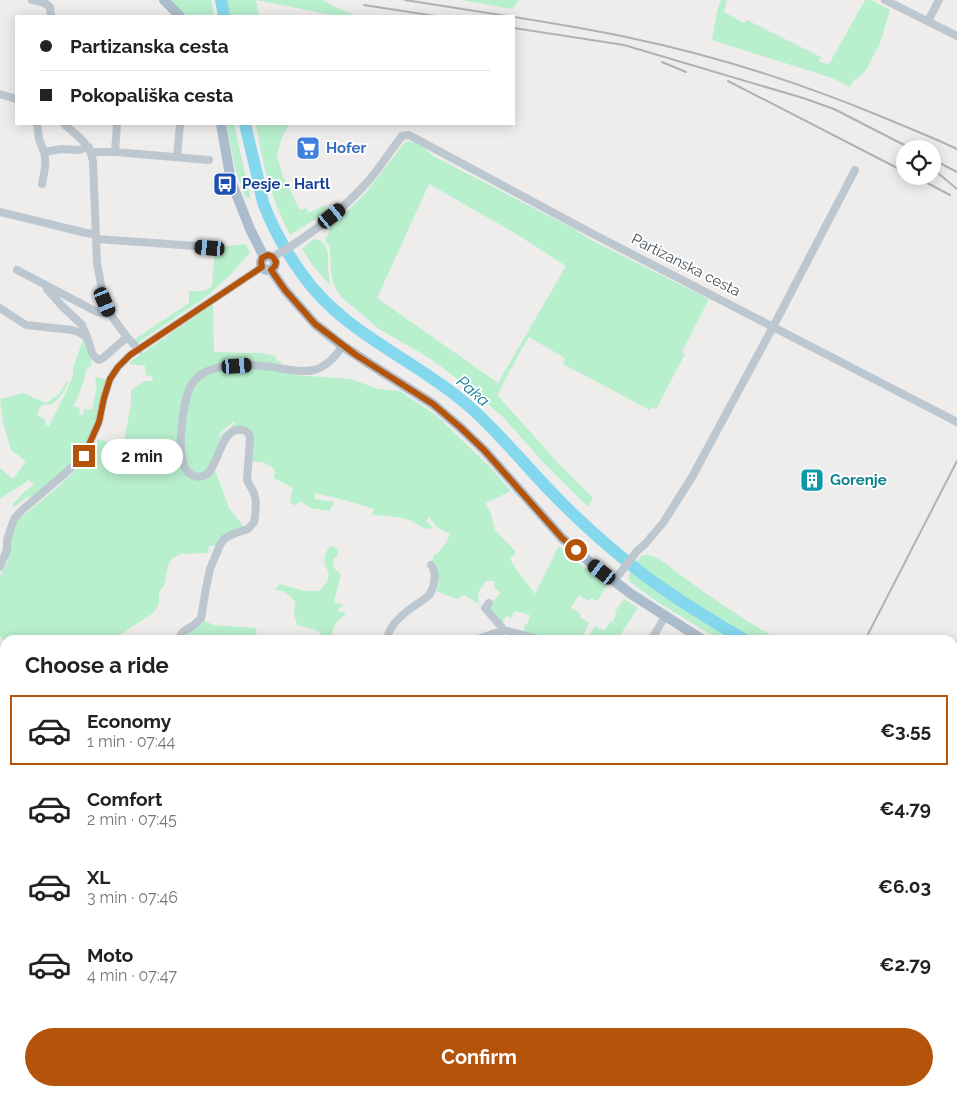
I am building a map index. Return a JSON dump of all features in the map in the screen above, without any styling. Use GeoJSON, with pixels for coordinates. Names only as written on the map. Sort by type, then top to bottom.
{"type":"FeatureCollection","features":[{"type":"Feature","properties":{"kind":"main road"},"geometry":{"type":"LineString","coordinates":[[164,0],[179,15]]}},
{"type":"Feature","properties":{"kind":"main road"},"geometry":{"type":"LineString","coordinates":[[221,125],[231,181],[250,229],[285,290],[315,324],[343,346],[433,404],[484,450],[562,538],[614,581],[665,617],[695,635]]}},
{"type":"Feature","properties":{"kind":"street"},"geometry":{"type":"LineString","coordinates":[[32,0],[48,4],[51,15]]}},
{"type":"Feature","properties":{"kind":"street"},"geometry":{"type":"LineString","coordinates":[[885,0],[957,36]]}},
{"type":"Feature","properties":{"kind":"street"},"geometry":{"type":"LineString","coordinates":[[928,21],[939,0]]}},
{"type":"Feature","properties":{"kind":"street"},"geometry":{"type":"LineString","coordinates":[[0,94],[15,99]]}},
{"type":"Feature","properties":{"kind":"street"},"geometry":{"type":"LineString","coordinates":[[37,125],[46,162],[42,184]]}},
{"type":"Feature","properties":{"kind":"street"},"geometry":{"type":"LineString","coordinates":[[65,125],[90,150],[93,161],[97,262],[105,302],[110,314],[139,350]]}},
{"type":"Feature","properties":{"kind":"street"},"geometry":{"type":"LineString","coordinates":[[115,152],[116,125]]}},
{"type":"Feature","properties":{"kind":"street"},"geometry":{"type":"LineString","coordinates":[[177,157],[180,125]]}},
{"type":"Feature","properties":{"kind":"street","name":"Partizanska cesta"},"geometry":{"type":"LineString","coordinates":[[270,261],[314,230],[346,204],[370,178],[402,136],[409,134],[595,235],[957,422]]}},
{"type":"Feature","properties":{"kind":"street"},"geometry":{"type":"LineString","coordinates":[[44,152],[62,149],[90,150],[209,160]]}},
{"type":"Feature","properties":{"kind":"street"},"geometry":{"type":"LineString","coordinates":[[614,581],[636,552],[646,544],[662,523],[692,477],[773,328],[855,170]]}},
{"type":"Feature","properties":{"kind":"street"},"geometry":{"type":"LineString","coordinates":[[0,212],[96,236],[210,248]]}},
{"type":"Feature","properties":{"kind":"street"},"geometry":{"type":"LineString","coordinates":[[0,568],[14,519],[84,456],[99,422],[110,379],[118,367],[130,355],[270,261]]}},
{"type":"Feature","properties":{"kind":"street"},"geometry":{"type":"LineString","coordinates":[[18,270],[97,312],[110,314]]}},
{"type":"Feature","properties":{"kind":"street"},"geometry":{"type":"LineString","coordinates":[[45,285],[62,306],[82,325],[95,358],[99,360],[103,358],[127,337]]}},
{"type":"Feature","properties":{"kind":"street"},"geometry":{"type":"LineString","coordinates":[[0,308],[26,325],[72,330],[87,337]]}},
{"type":"Feature","properties":{"kind":"street"},"geometry":{"type":"LineString","coordinates":[[181,635],[201,618],[208,580],[220,545],[228,536],[248,529],[256,517],[254,493],[246,480],[250,438],[246,431],[239,430],[233,432],[224,440],[212,469],[206,475],[196,477],[190,474],[184,466],[182,458],[182,428],[186,402],[192,384],[206,371],[225,367],[249,365],[313,370],[323,367],[343,346]]}},
{"type":"Feature","properties":{"kind":"street"},"geometry":{"type":"LineString","coordinates":[[388,635],[406,612],[430,594],[435,575],[434,569],[430,565]]}},
{"type":"Feature","properties":{"kind":"street"},"geometry":{"type":"LineString","coordinates":[[489,602],[485,608],[504,630],[522,635]]}},
{"type":"Feature","properties":{"kind":"street"},"geometry":{"type":"LineString","coordinates":[[655,635],[665,617]]}},
{"type":"Feature","properties":{"kind":"street"},"geometry":{"type":"LineString","coordinates":[[490,635],[504,630]]}},
{"type":"Feature","properties":{"kind":"green space"},"geometry":{"type":"Polygon","coordinates":[[[171,0],[211,0],[214,15],[186,15],[171,0]]]}},
{"type":"Feature","properties":{"kind":"green space"},"geometry":{"type":"Polygon","coordinates":[[[226,0],[256,0],[259,15],[229,15],[226,0]]]}},
{"type":"Feature","properties":{"kind":"green space"},"geometry":{"type":"Polygon","coordinates":[[[256,0],[322,0],[355,15],[331,15],[256,0]]]}},
{"type":"Feature","properties":{"kind":"green space"},"geometry":{"type":"Polygon","coordinates":[[[461,0],[519,0],[513,9],[461,0]]]}},
{"type":"Feature","properties":{"kind":"green space"},"geometry":{"type":"Polygon","coordinates":[[[721,0],[727,0],[724,12],[744,23],[747,20],[823,58],[818,59],[820,62],[829,64],[865,0],[871,0],[890,10],[880,43],[866,70],[854,80],[850,87],[832,78],[712,40],[721,0]]]}},
{"type":"Feature","properties":{"kind":"green space"},"geometry":{"type":"Polygon","coordinates":[[[227,125],[234,125],[251,200],[248,197],[246,198],[236,171],[227,125]]]}},
{"type":"Feature","properties":{"kind":"green space"},"geometry":{"type":"Polygon","coordinates":[[[256,125],[288,125],[281,140],[277,156],[283,177],[300,210],[306,208],[309,213],[325,205],[328,211],[290,235],[268,181],[256,125]]]}},
{"type":"Feature","properties":{"kind":"green space"},"geometry":{"type":"Polygon","coordinates":[[[409,141],[423,146],[433,156],[574,229],[591,240],[709,299],[682,352],[685,354],[656,409],[652,407],[650,410],[563,364],[565,358],[529,337],[520,352],[498,396],[559,464],[593,498],[588,507],[543,462],[502,416],[443,368],[379,329],[341,297],[333,284],[330,248],[325,239],[329,233],[330,226],[364,195],[405,142],[409,141]],[[429,184],[377,298],[498,383],[566,266],[513,232],[429,184]]]}},
{"type":"Feature","properties":{"kind":"green space"},"geometry":{"type":"Polygon","coordinates":[[[314,239],[323,242],[327,250],[330,285],[314,267],[302,249],[314,239]]]}},
{"type":"Feature","properties":{"kind":"green space"},"geometry":{"type":"Polygon","coordinates":[[[246,244],[250,254],[207,296],[136,344],[133,340],[189,303],[189,291],[204,291],[212,286],[214,250],[217,247],[246,244]]]}},
{"type":"Feature","properties":{"kind":"green space"},"geometry":{"type":"Polygon","coordinates":[[[213,304],[214,352],[261,353],[276,356],[277,360],[281,362],[281,364],[251,362],[223,365],[191,381],[180,450],[194,478],[214,467],[229,508],[245,528],[216,546],[209,546],[208,553],[180,554],[172,559],[168,565],[164,586],[159,592],[159,604],[152,614],[119,635],[0,635],[0,576],[8,561],[12,528],[19,519],[81,465],[89,456],[98,439],[123,447],[131,403],[131,390],[144,381],[152,381],[153,377],[146,375],[145,366],[130,364],[130,362],[213,304]]]}},
{"type":"Feature","properties":{"kind":"green space"},"geometry":{"type":"Polygon","coordinates":[[[83,340],[87,342],[92,364],[90,367],[87,367],[83,384],[74,406],[80,408],[79,415],[83,415],[84,409],[92,410],[97,386],[95,385],[96,377],[107,380],[94,426],[82,454],[36,495],[26,498],[13,508],[13,504],[24,492],[34,485],[29,480],[0,499],[0,468],[13,479],[26,461],[11,450],[3,423],[0,399],[23,393],[46,403],[59,394],[66,382],[68,382],[54,403],[51,405],[41,405],[37,415],[45,419],[46,425],[49,426],[73,375],[73,368],[83,340]]]}},
{"type":"Feature","properties":{"kind":"green space"},"geometry":{"type":"Polygon","coordinates":[[[224,368],[293,369],[294,375],[351,379],[378,389],[400,391],[437,416],[489,466],[511,491],[486,503],[495,530],[516,552],[510,559],[535,594],[559,546],[607,586],[597,601],[591,598],[588,601],[579,595],[571,608],[581,614],[580,617],[589,623],[583,635],[531,635],[523,633],[530,615],[515,611],[511,618],[506,616],[502,624],[488,611],[491,601],[494,601],[500,593],[494,587],[494,581],[486,581],[478,593],[479,604],[464,595],[457,599],[436,591],[439,582],[432,561],[434,555],[446,543],[450,534],[438,528],[429,517],[426,521],[432,527],[431,529],[404,519],[372,515],[374,509],[315,493],[315,499],[334,502],[330,511],[310,508],[300,501],[296,506],[290,502],[293,488],[274,478],[275,470],[258,461],[251,462],[252,436],[233,430],[231,426],[235,423],[234,421],[218,435],[220,436],[225,432],[227,435],[212,466],[201,476],[187,470],[182,446],[188,396],[198,378],[224,368]]]}},
{"type":"Feature","properties":{"kind":"green space"},"geometry":{"type":"Polygon","coordinates":[[[330,546],[338,549],[337,557],[333,558],[333,565],[341,575],[334,600],[335,603],[342,604],[343,606],[338,611],[345,612],[345,615],[334,626],[332,635],[320,635],[318,631],[297,625],[294,613],[295,601],[286,593],[274,590],[280,584],[304,591],[319,591],[326,584],[328,578],[324,561],[330,546]]]}},
{"type":"Feature","properties":{"kind":"green space"},"geometry":{"type":"Polygon","coordinates":[[[641,556],[652,556],[662,561],[720,603],[770,635],[742,635],[689,603],[635,564],[641,556]]]}},
{"type":"Feature","properties":{"kind":"green space"},"geometry":{"type":"Polygon","coordinates":[[[632,569],[684,607],[732,635],[712,635],[659,603],[630,582],[630,572],[632,569]]]}},
{"type":"Feature","properties":{"kind":"green space"},"geometry":{"type":"Polygon","coordinates":[[[624,599],[638,608],[620,635],[590,635],[595,626],[604,631],[612,622],[616,615],[615,612],[624,599]]]}},
{"type":"Feature","properties":{"kind":"green space"},"geometry":{"type":"Polygon","coordinates":[[[202,620],[214,625],[256,628],[257,635],[185,635],[202,620]]]}},
{"type":"Feature","properties":{"kind":"waterway","name":"Paka"},"geometry":{"type":"LineString","coordinates":[[221,0],[224,15]]}},
{"type":"Feature","properties":{"kind":"waterway","name":"Paka"},"geometry":{"type":"LineString","coordinates":[[245,125],[262,199],[268,214],[291,258],[318,294],[357,328],[444,386],[464,402],[490,426],[572,513],[648,578],[702,615],[736,635]]}},
{"type":"Feature","properties":{"kind":"railway"},"geometry":{"type":"LineString","coordinates":[[405,0],[501,15]]}},
{"type":"Feature","properties":{"kind":"railway"},"geometry":{"type":"LineString","coordinates":[[364,5],[429,15]]}},
{"type":"Feature","properties":{"kind":"railway"},"geometry":{"type":"LineString","coordinates":[[515,17],[659,44],[755,70],[880,116],[957,149]]}},
{"type":"Feature","properties":{"kind":"railway"},"geometry":{"type":"LineString","coordinates":[[515,28],[624,45],[803,98],[834,109],[896,141]]}},
{"type":"Feature","properties":{"kind":"railway"},"geometry":{"type":"LineString","coordinates":[[662,62],[686,72]]}},
{"type":"Feature","properties":{"kind":"railway"},"geometry":{"type":"LineString","coordinates":[[728,81],[896,167]]}},
{"type":"Feature","properties":{"kind":"railway"},"geometry":{"type":"LineString","coordinates":[[941,164],[957,172]]}},
{"type":"Feature","properties":{"kind":"railway"},"geometry":{"type":"LineString","coordinates":[[941,176],[957,189]]}},
{"type":"Feature","properties":{"kind":"railway"},"geometry":{"type":"LineString","coordinates":[[931,185],[950,195]]}},
{"type":"Feature","properties":{"kind":"railway"},"geometry":{"type":"LineString","coordinates":[[868,635],[957,461]]}},
{"type":"Feature","properties":{"kind":"place","name":"Hofer"},"geometry":{"type":"Point","coordinates":[308,148]}},
{"type":"Feature","properties":{"kind":"place","name":"Pesje - Hartl"},"geometry":{"type":"Point","coordinates":[225,184]}},
{"type":"Feature","properties":{"kind":"place","name":"Gorenje"},"geometry":{"type":"Point","coordinates":[812,480]}},
{"type":"Feature","properties":{"kind":"route"},"geometry":{"type":"LineString","coordinates":[[84,456],[99,422],[110,379],[118,367],[130,355],[262,267],[262,258],[268,255],[273,257],[276,262],[271,270],[285,290],[315,324],[356,355],[433,404],[461,428],[484,450],[562,538],[576,550]]}}]}
